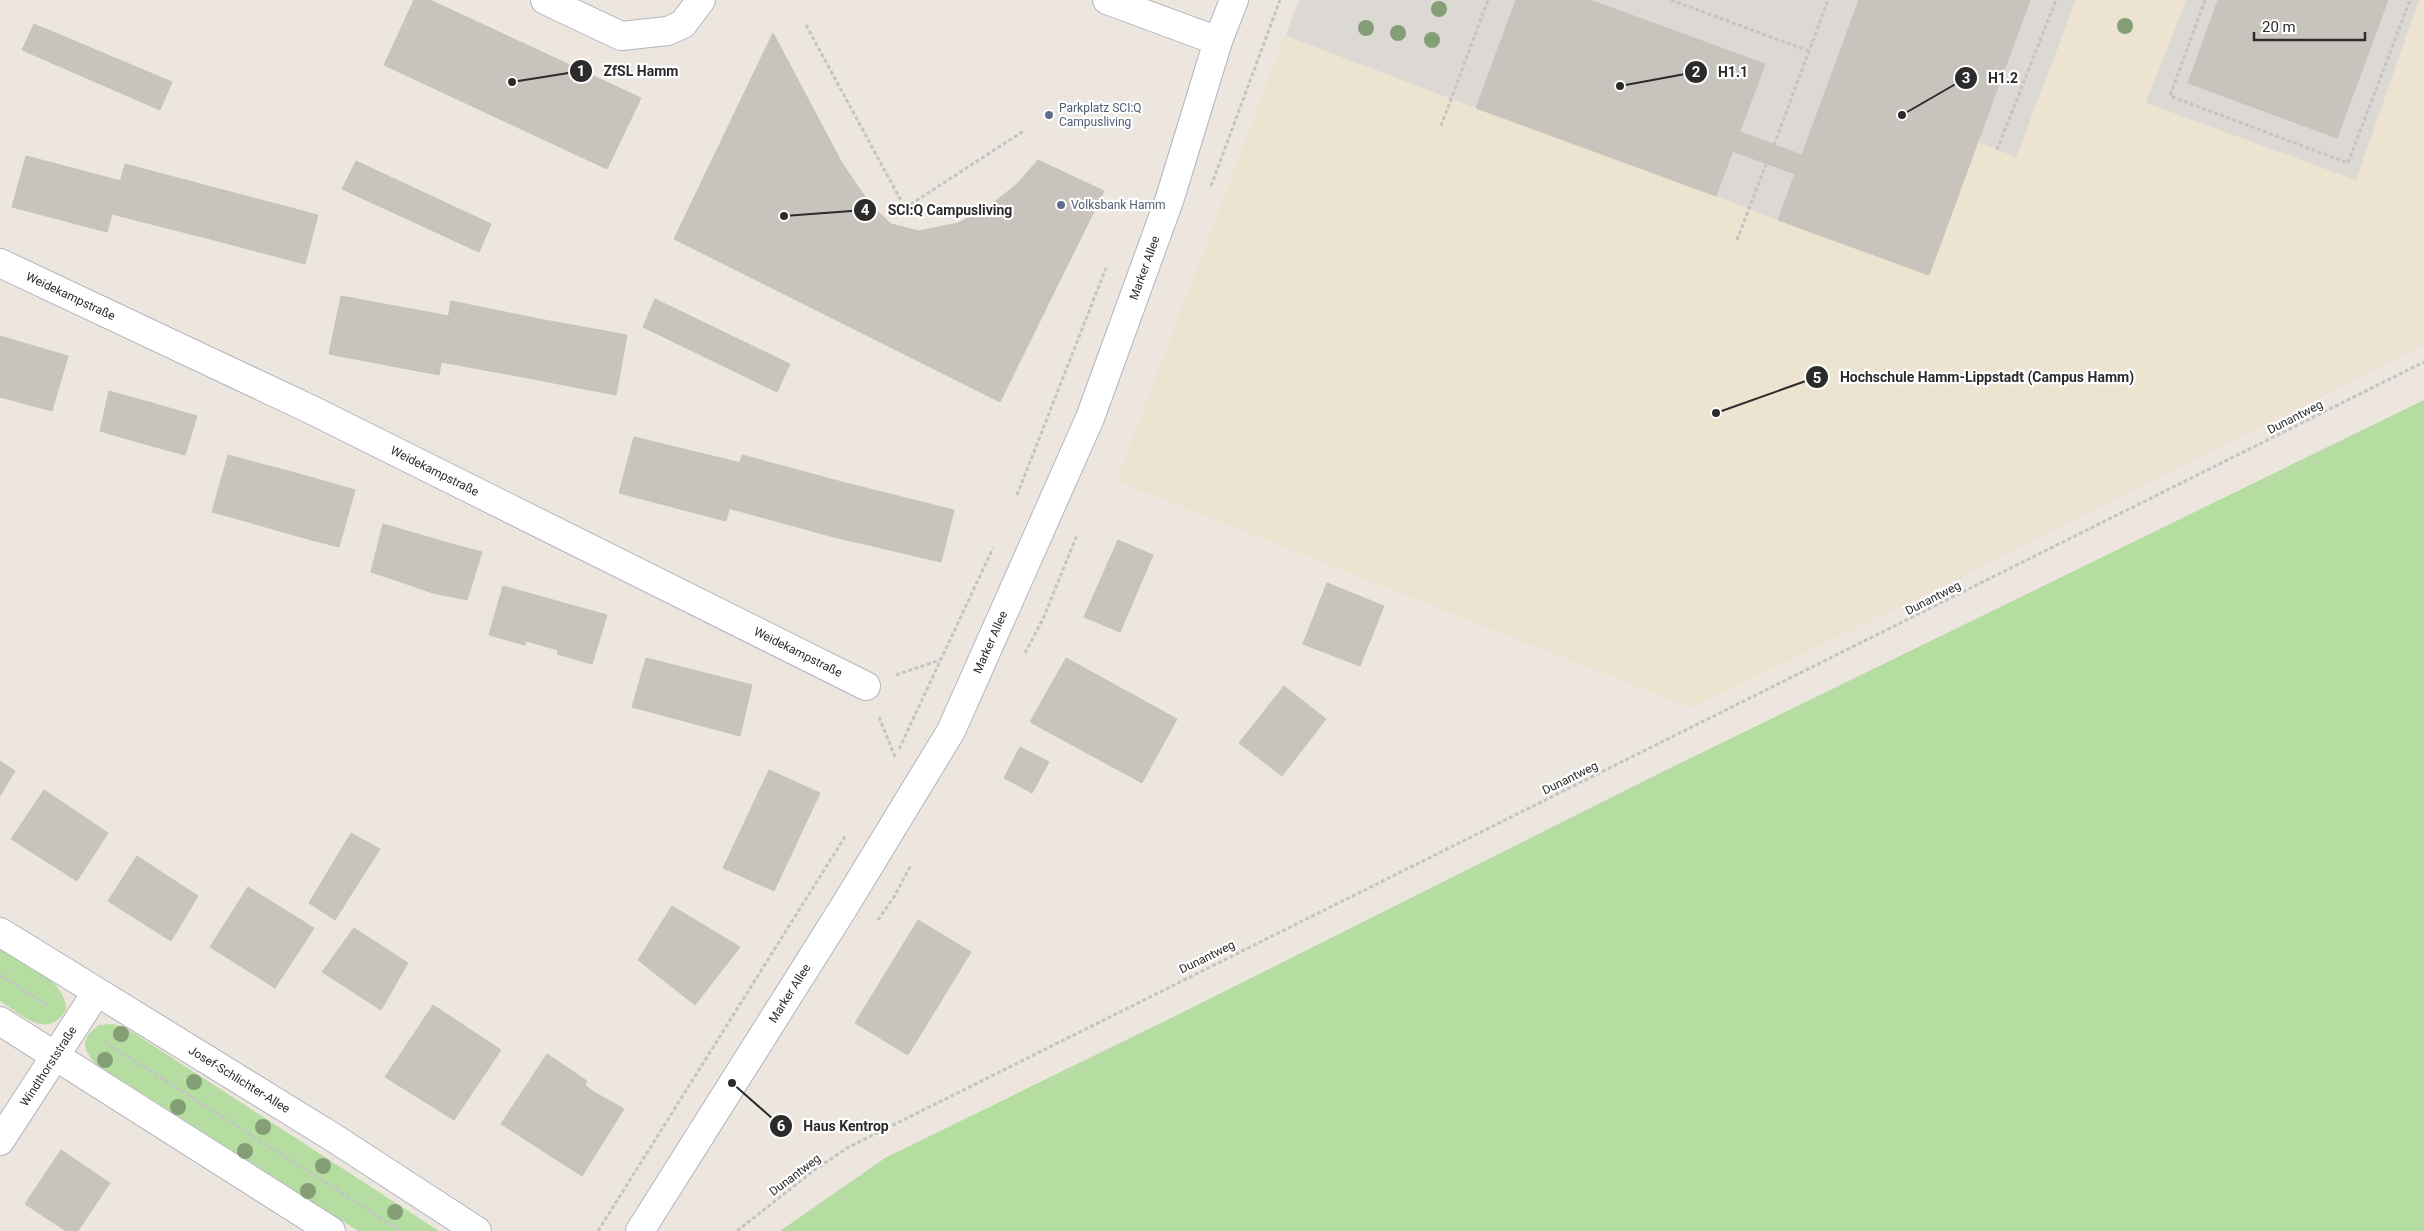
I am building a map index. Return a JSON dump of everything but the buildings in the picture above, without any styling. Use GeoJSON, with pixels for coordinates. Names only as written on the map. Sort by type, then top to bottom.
{"type":"FeatureCollection","features":[{"type":"Feature","properties":{"kind":"street"},"geometry":{"type":"LineString","coordinates":[[545,0],[622,36],[668,31],[683,24],[701,0]]}},
{"type":"Feature","properties":{"kind":"street"},"geometry":{"type":"LineString","coordinates":[[1107,0],[1218,41]]}},
{"type":"Feature","properties":{"kind":"street","name":"Marker Allee"},"geometry":{"type":"LineString","coordinates":[[640,1231],[844,907],[951,731],[1090,418],[1170,198],[1218,41],[1234,0]]}},
{"type":"Feature","properties":{"kind":"street","name":"Weidekampstraße"},"geometry":{"type":"LineString","coordinates":[[0,263],[312,410],[866,686]]}},
{"type":"Feature","properties":{"kind":"street","name":"Josef-Schlichter-Allee"},"geometry":{"type":"LineString","coordinates":[[0,932],[96,993],[334,1138],[477,1231]]}},
{"type":"Feature","properties":{"kind":"street","name":"Windthorststraße"},"geometry":{"type":"LineString","coordinates":[[0,1141],[96,993]]}},
{"type":"Feature","properties":{"kind":"street"},"geometry":{"type":"LineString","coordinates":[[0,1021],[331,1231]]}},
{"type":"Feature","properties":{"kind":"path"},"geometry":{"type":"LineString","coordinates":[[1441,126],[1488,0]]}},
{"type":"Feature","properties":{"kind":"path"},"geometry":{"type":"LineString","coordinates":[[1670,0],[1809,51]]}},
{"type":"Feature","properties":{"kind":"path"},"geometry":{"type":"LineString","coordinates":[[1774,145],[1828,0]]}},
{"type":"Feature","properties":{"kind":"path"},"geometry":{"type":"LineString","coordinates":[[1997,150],[2056,0]]}},
{"type":"Feature","properties":{"kind":"path"},"geometry":{"type":"LineString","coordinates":[[2205,0],[2170,96],[2348,163],[2410,0]]}},
{"type":"Feature","properties":{"kind":"path"},"geometry":{"type":"LineString","coordinates":[[806,25],[906,208],[1025,130]]}},
{"type":"Feature","properties":{"kind":"path"},"geometry":{"type":"LineString","coordinates":[[1737,240],[1766,164]]}},
{"type":"Feature","properties":{"kind":"path"},"geometry":{"type":"LineString","coordinates":[[1013,504],[1108,263]]}},
{"type":"Feature","properties":{"kind":"path","name":"Dunantweg"},"geometry":{"type":"LineString","coordinates":[[737,1231],[813,1171],[847,1148],[2424,362]]}},
{"type":"Feature","properties":{"kind":"path"},"geometry":{"type":"LineString","coordinates":[[890,765],[997,539]]}},
{"type":"Feature","properties":{"kind":"path"},"geometry":{"type":"LineString","coordinates":[[598,1231],[848,831]]}},
{"type":"Feature","properties":{"kind":"path"},"geometry":{"type":"LineString","coordinates":[[0,975],[401,1231]]}},
{"type":"Feature","properties":{"kind":"shaded area"},"geometry":{"type":"Polygon","coordinates":[[[1298,0],[2424,0],[2424,345],[1981,567],[1691,708],[1117,481],[1298,0]]]}},
{"type":"Feature","properties":{"kind":"shaded area"},"geometry":{"type":"Polygon","coordinates":[[[1299,0],[1516,0],[1476,108],[1286,36],[1299,0]]]}},
{"type":"Feature","properties":{"kind":"shaded area"},"geometry":{"type":"Polygon","coordinates":[[[1590,0],[1859,0],[1778,220],[1716,196],[1765,64],[1590,0]]]}},
{"type":"Feature","properties":{"kind":"shaded area"},"geometry":{"type":"Polygon","coordinates":[[[2030,0],[2076,0],[2016,157],[1978,142],[2030,0]]]}},
{"type":"Feature","properties":{"kind":"shaded area"},"geometry":{"type":"Polygon","coordinates":[[[2186,0],[2218,0],[2188,83],[2337,138],[2388,0],[2419,0],[2356,180],[2146,103],[2186,0]]]}},
{"type":"Feature","properties":{"kind":"green space"},"geometry":{"type":"Polygon","coordinates":[[[2424,400],[2424,1231],[780,1231],[885,1158],[1171,1018],[1660,773],[2424,400]]]}},
{"type":"Feature","properties":{"kind":"green space"},"geometry":{"type":"Polygon","coordinates":[[[0,947],[42,972],[59,989],[64,999],[66,1010],[59,1019],[51,1024],[34,1022],[0,1001],[0,947]]]}},
{"type":"Feature","properties":{"kind":"green space"},"geometry":{"type":"Polygon","coordinates":[[[113,1024],[126,1028],[439,1231],[358,1231],[96,1064],[86,1048],[86,1039],[99,1025],[113,1024]]]}},
{"type":"Feature","properties":{"kind":"place","name":"ZfSL Hamm"},"geometry":{"type":"Point","coordinates":[512,82]}},
{"type":"Feature","properties":{"kind":"place","name":"H1.1"},"geometry":{"type":"Point","coordinates":[1620,86]}},
{"type":"Feature","properties":{"kind":"place","name":"Parkplatz SCI:Q Campusliving"},"geometry":{"type":"Point","coordinates":[1049,115]}},
{"type":"Feature","properties":{"kind":"place","name":"H1.2"},"geometry":{"type":"Point","coordinates":[1902,115]}},
{"type":"Feature","properties":{"kind":"place","name":"Volksbank Hamm"},"geometry":{"type":"Point","coordinates":[1061,205]}},
{"type":"Feature","properties":{"kind":"place","name":"SCI:Q Campusliving"},"geometry":{"type":"Point","coordinates":[784,216]}},
{"type":"Feature","properties":{"kind":"place","name":"Hochschule Hamm-Lippstadt (Campus Hamm)"},"geometry":{"type":"Point","coordinates":[1716,413]}},
{"type":"Feature","properties":{"kind":"place","name":"Haus Kentrop"},"geometry":{"type":"Point","coordinates":[732,1083]}}]}
